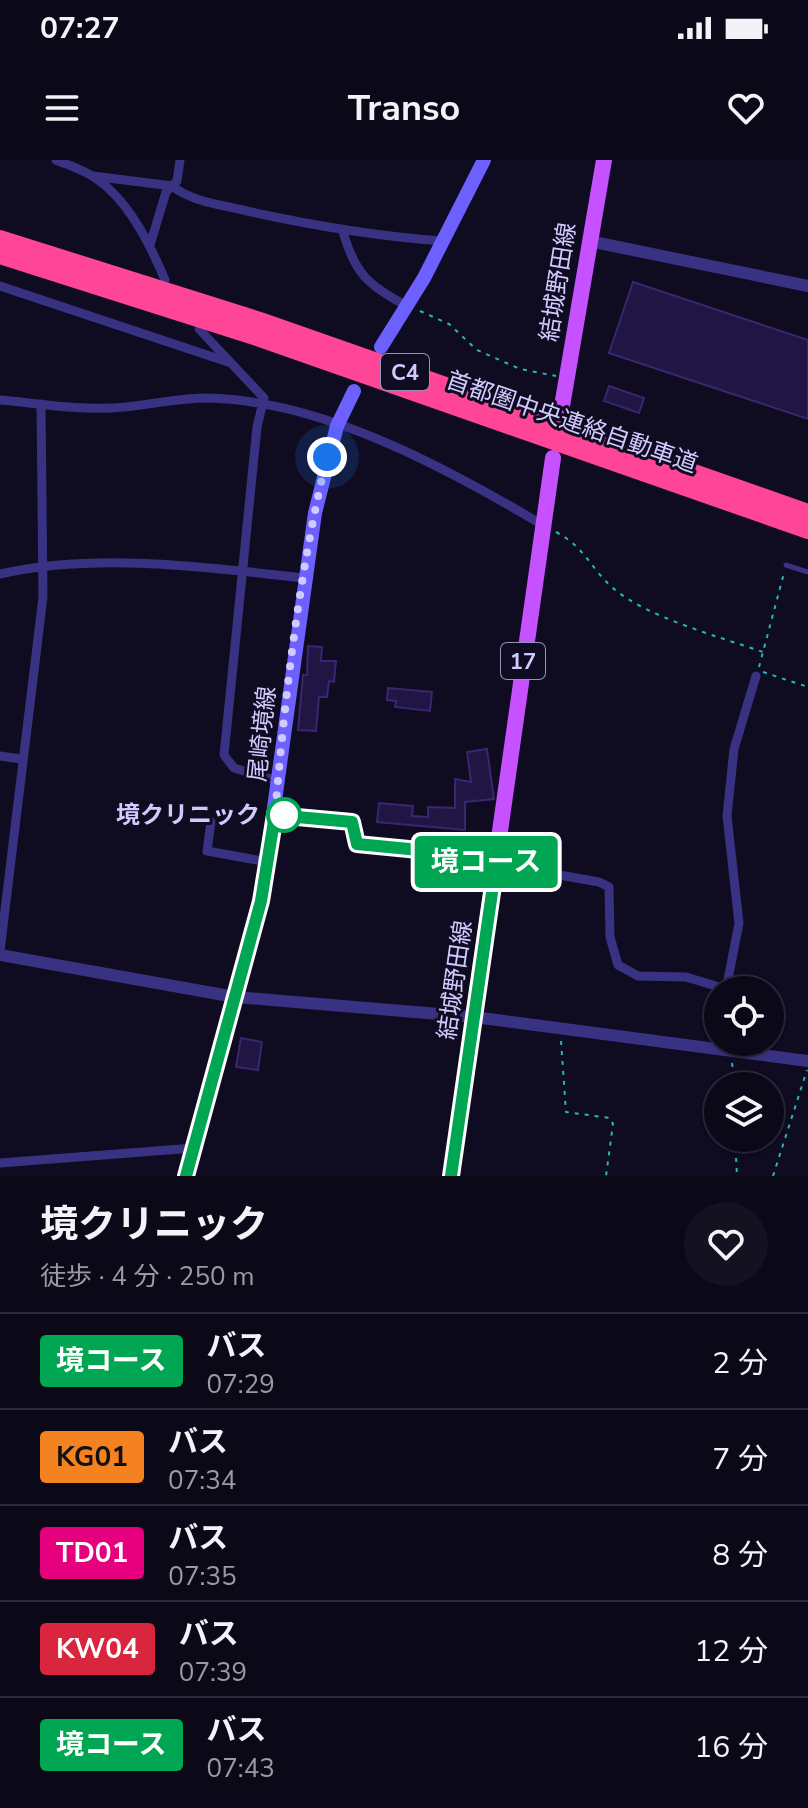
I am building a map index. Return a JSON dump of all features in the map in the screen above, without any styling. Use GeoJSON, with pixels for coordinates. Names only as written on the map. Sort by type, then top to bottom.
{"type":"FeatureCollection","features":[{"type":"Feature","properties":{"kind":"highway","name":"首都圏中央連絡自動車道"},"geometry":{"type":"LineString","coordinates":[[0,239],[245,316],[808,513]]}},
{"type":"Feature","properties":{"kind":"highway","name":"首都圏中央連絡自動車道"},"geometry":{"type":"LineString","coordinates":[[0,255],[257,337],[808,530]]}},
{"type":"Feature","properties":{"kind":"main road"},"geometry":{"type":"LineString","coordinates":[[381,347],[443,241],[484,160]]}},
{"type":"Feature","properties":{"kind":"main road","name":"結城野田線"},"geometry":{"type":"LineString","coordinates":[[561,412],[604,160]]}},
{"type":"Feature","properties":{"kind":"main road","name":"尾崎境線"},"geometry":{"type":"LineString","coordinates":[[186,1176],[269,862],[304,578],[321,481],[337,426],[354,391]]}},
{"type":"Feature","properties":{"kind":"main road","name":"結城野田線"},"geometry":{"type":"LineString","coordinates":[[451,1176],[541,524],[553,458]]}},
{"type":"Feature","properties":{"kind":"street"},"geometry":{"type":"LineString","coordinates":[[56,160],[93,176],[172,186],[181,193],[207,201],[343,232],[443,241]]}},
{"type":"Feature","properties":{"kind":"street"},"geometry":{"type":"LineString","coordinates":[[150,245],[166,192],[177,181],[180,160]]}},
{"type":"Feature","properties":{"kind":"street"},"geometry":{"type":"LineString","coordinates":[[93,176],[113,195],[150,245],[165,280]]}},
{"type":"Feature","properties":{"kind":"street"},"geometry":{"type":"LineString","coordinates":[[343,232],[360,274],[377,289],[407,306]]}},
{"type":"Feature","properties":{"kind":"street"},"geometry":{"type":"LineString","coordinates":[[589,241],[808,286]]}},
{"type":"Feature","properties":{"kind":"street"},"geometry":{"type":"LineString","coordinates":[[0,286],[232,364]]}},
{"type":"Feature","properties":{"kind":"street"},"geometry":{"type":"LineString","coordinates":[[199,329],[264,398],[224,755],[234,768],[278,781]]}},
{"type":"Feature","properties":{"kind":"street"},"geometry":{"type":"LineString","coordinates":[[0,400],[109,409],[173,399],[209,398],[261,404],[337,426],[430,461],[541,524]]}},
{"type":"Feature","properties":{"kind":"street"},"geometry":{"type":"LineString","coordinates":[[41,404],[43,597],[5,867],[0,953],[235,997],[474,1017],[704,1043]]}},
{"type":"Feature","properties":{"kind":"street"},"geometry":{"type":"LineString","coordinates":[[0,574],[43,564],[159,566],[304,578]]}},
{"type":"Feature","properties":{"kind":"street"},"geometry":{"type":"LineString","coordinates":[[729,976],[739,923],[727,816],[734,749],[758,673]]}},
{"type":"Feature","properties":{"kind":"street"},"geometry":{"type":"LineString","coordinates":[[0,756],[21,759]]}},
{"type":"Feature","properties":{"kind":"street"},"geometry":{"type":"LineString","coordinates":[[275,815],[352,822],[357,844],[419,850],[599,882],[609,887],[610,937],[618,965],[638,976],[686,977],[704,982]]}},
{"type":"Feature","properties":{"kind":"street"},"geometry":{"type":"LineString","coordinates":[[211,822],[207,851],[269,862]]}},
{"type":"Feature","properties":{"kind":"street"},"geometry":{"type":"LineString","coordinates":[[782,1056],[808,1061]]}},
{"type":"Feature","properties":{"kind":"street"},"geometry":{"type":"LineString","coordinates":[[0,1163],[194,1148]]}},
{"type":"Feature","properties":{"kind":"lane"},"geometry":{"type":"LineString","coordinates":[[786,565],[808,572]]}},
{"type":"Feature","properties":{"kind":"path"},"geometry":{"type":"LineString","coordinates":[[407,306],[449,324],[477,350],[520,369],[567,378]]}},
{"type":"Feature","properties":{"kind":"path"},"geometry":{"type":"LineString","coordinates":[[541,524],[574,542],[613,589],[681,623],[763,652]]}},
{"type":"Feature","properties":{"kind":"path"},"geometry":{"type":"LineString","coordinates":[[786,565],[758,673],[808,687]]}},
{"type":"Feature","properties":{"kind":"path"},"geometry":{"type":"LineString","coordinates":[[560,1028],[566,1112],[610,1118],[613,1124],[606,1176]]}},
{"type":"Feature","properties":{"kind":"path"},"geometry":{"type":"LineString","coordinates":[[773,1176],[808,1067]]}},
{"type":"Feature","properties":{"kind":"path"},"geometry":{"type":"LineString","coordinates":[[736,1152],[737,1176]]}},
{"type":"Feature","properties":{"kind":"building"},"geometry":{"type":"Polygon","coordinates":[[[633,282],[808,340],[808,419],[609,353],[633,282]]]}},
{"type":"Feature","properties":{"kind":"building"},"geometry":{"type":"Polygon","coordinates":[[[609,386],[644,398],[639,413],[604,401],[609,386]]]}},
{"type":"Feature","properties":{"kind":"building"},"geometry":{"type":"Polygon","coordinates":[[[308,646],[322,647],[321,661],[336,661],[334,682],[329,681],[327,697],[319,697],[316,731],[298,730],[303,675],[307,675],[308,646]]]}},
{"type":"Feature","properties":{"kind":"building"},"geometry":{"type":"Polygon","coordinates":[[[388,688],[432,692],[430,711],[395,707],[396,701],[387,700],[388,688]]]}},
{"type":"Feature","properties":{"kind":"building"},"geometry":{"type":"Polygon","coordinates":[[[487,749],[494,799],[465,802],[465,830],[377,822],[379,803],[413,806],[412,816],[428,817],[428,807],[455,808],[455,779],[471,782],[467,752],[487,749]]]}},
{"type":"Feature","properties":{"kind":"building"},"geometry":{"type":"Polygon","coordinates":[[[241,1038],[262,1042],[258,1070],[236,1067],[241,1038]]]}},
{"type":"Feature","properties":{"kind":"bus line","name":"境コース"},"geometry":{"type":"LineString","coordinates":[[186,1176],[255,926],[269,862],[275,815],[352,822],[357,844],[419,850],[496,865],[451,1176]]}},
{"type":"Feature","properties":{"kind":"place","name":"境クリニック"},"geometry":{"type":"Point","coordinates":[284,815]}},
{"type":"Feature","properties":{"kind":"route"},"geometry":{"type":"LineString","coordinates":[[284,815],[275,815],[285,717],[304,578],[327,457]]}}]}
